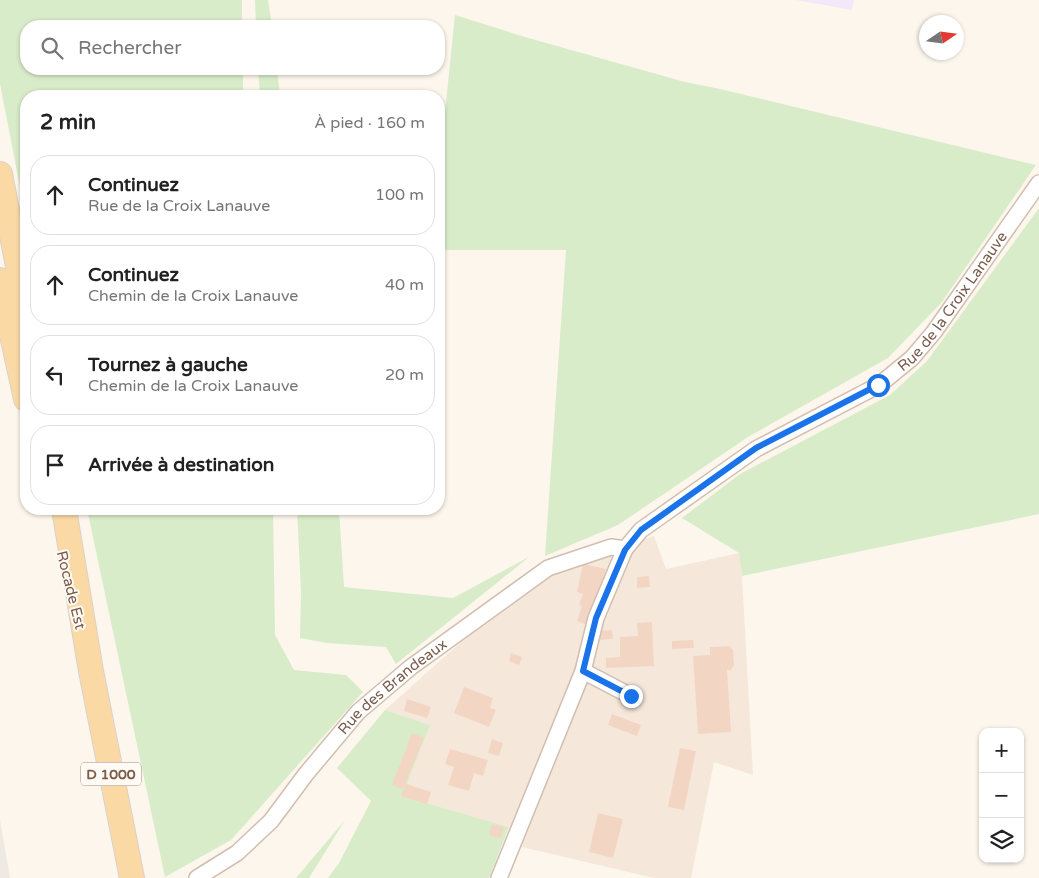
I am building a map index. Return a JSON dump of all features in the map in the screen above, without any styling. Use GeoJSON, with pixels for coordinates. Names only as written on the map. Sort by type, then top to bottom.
{"type":"FeatureCollection","features":[{"type":"Feature","properties":{"kind":"main road"},"geometry":{"type":"LineString","coordinates":[[0,174],[20,276]]}},
{"type":"Feature","properties":{"kind":"main road"},"geometry":{"type":"LineString","coordinates":[[0,280],[20,372]]}},
{"type":"Feature","properties":{"kind":"main road","name":"Rocade Est"},"geometry":{"type":"LineString","coordinates":[[53,515],[92,671]]}},
{"type":"Feature","properties":{"kind":"main road","name":"Rocade Est"},"geometry":{"type":"LineString","coordinates":[[65,515],[92,671],[132,878]]}},
{"type":"Feature","properties":{"kind":"street","name":"Rue de la Croix Lanauve"},"geometry":{"type":"LineString","coordinates":[[499,878],[583,671],[596,618],[625,550],[641,530],[756,448],[878,385],[912,358],[939,324],[1039,183]]}},
{"type":"Feature","properties":{"kind":"street","name":"Rue des Brandeaux"},"geometry":{"type":"LineString","coordinates":[[197,878],[237,853],[271,821],[306,774],[358,712],[411,667],[548,568],[612,547],[625,550]]}},
{"type":"Feature","properties":{"kind":"street"},"geometry":{"type":"LineString","coordinates":[[583,671],[631,696]]}},
{"type":"Feature","properties":{"kind":"shaded area"},"geometry":{"type":"Polygon","coordinates":[[[796,0],[854,0],[852,10],[796,0]]]}},
{"type":"Feature","properties":{"kind":"shaded area"},"geometry":{"type":"Polygon","coordinates":[[[654,536],[666,569],[739,553],[742,576],[753,775],[714,762],[691,878],[654,878],[522,847],[509,827],[401,796],[429,725],[385,710],[542,570],[654,536]]]}},
{"type":"Feature","properties":{"kind":"shaded area"},"geometry":{"type":"Polygon","coordinates":[[[0,820],[10,878],[0,878],[0,820]]]}},
{"type":"Feature","properties":{"kind":"green space"},"geometry":{"type":"Polygon","coordinates":[[[0,0],[242,0],[242,20],[20,20],[20,75],[243,75],[243,90],[20,90],[20,187],[0,84],[0,0]]]}},
{"type":"Feature","properties":{"kind":"green space"},"geometry":{"type":"Polygon","coordinates":[[[255,0],[268,0],[271,20],[256,20],[255,0]]]}},
{"type":"Feature","properties":{"kind":"green space"},"geometry":{"type":"Polygon","coordinates":[[[455,15],[525,37],[685,82],[1036,165],[942,302],[888,358],[748,437],[618,525],[545,556],[566,250],[445,250],[445,112],[455,15]]]}},
{"type":"Feature","properties":{"kind":"green space"},"geometry":{"type":"Polygon","coordinates":[[[258,75],[278,75],[279,90],[260,90],[258,75]]]}},
{"type":"Feature","properties":{"kind":"green space"},"geometry":{"type":"Polygon","coordinates":[[[1039,208],[1039,514],[742,576],[739,553],[682,518],[740,474],[890,395],[927,361],[1039,208]]]}},
{"type":"Feature","properties":{"kind":"green space"},"geometry":{"type":"Polygon","coordinates":[[[88,515],[273,515],[275,635],[294,670],[346,675],[363,692],[231,840],[165,877],[88,515]]]}},
{"type":"Feature","properties":{"kind":"green space"},"geometry":{"type":"Polygon","coordinates":[[[297,515],[339,515],[344,587],[453,598],[529,557],[396,664],[386,647],[327,643],[300,638],[301,591],[297,515]]]}},
{"type":"Feature","properties":{"kind":"green space"},"geometry":{"type":"Polygon","coordinates":[[[385,710],[430,725],[402,796],[509,827],[489,878],[328,878],[339,863],[371,801],[337,768],[385,710]]]}},
{"type":"Feature","properties":{"kind":"green space"},"geometry":{"type":"Polygon","coordinates":[[[345,820],[309,878],[296,878],[345,820]]]}},
{"type":"Feature","properties":{"kind":"building"},"geometry":{"type":"Polygon","coordinates":[[[583,564],[606,569],[587,625],[577,621],[582,606],[579,605],[583,594],[577,592],[583,564]]]}},
{"type":"Feature","properties":{"kind":"building"},"geometry":{"type":"Polygon","coordinates":[[[649,576],[650,587],[637,588],[637,577],[649,576]]]}},
{"type":"Feature","properties":{"kind":"building"},"geometry":{"type":"Polygon","coordinates":[[[652,622],[654,666],[606,668],[606,658],[620,657],[620,637],[638,636],[637,623],[652,622]]]}},
{"type":"Feature","properties":{"kind":"building"},"geometry":{"type":"Polygon","coordinates":[[[612,630],[613,639],[597,640],[597,631],[612,630]]]}},
{"type":"Feature","properties":{"kind":"building"},"geometry":{"type":"Polygon","coordinates":[[[693,640],[694,648],[672,649],[672,641],[693,640]]]}},
{"type":"Feature","properties":{"kind":"building"},"geometry":{"type":"Polygon","coordinates":[[[729,646],[733,650],[734,665],[731,670],[727,670],[731,732],[698,734],[693,656],[710,655],[710,647],[729,646]]]}},
{"type":"Feature","properties":{"kind":"building"},"geometry":{"type":"Polygon","coordinates":[[[511,653],[522,657],[519,665],[509,661],[511,653]]]}},
{"type":"Feature","properties":{"kind":"building"},"geometry":{"type":"Polygon","coordinates":[[[464,687],[493,698],[490,708],[496,710],[489,727],[454,713],[464,687]]]}},
{"type":"Feature","properties":{"kind":"building"},"geometry":{"type":"Polygon","coordinates":[[[407,699],[431,707],[427,718],[404,711],[407,699]]]}},
{"type":"Feature","properties":{"kind":"building"},"geometry":{"type":"Polygon","coordinates":[[[612,714],[641,725],[637,736],[608,725],[612,714]]]}},
{"type":"Feature","properties":{"kind":"building"},"geometry":{"type":"Polygon","coordinates":[[[412,733],[424,738],[403,789],[392,785],[412,733]]]}},
{"type":"Feature","properties":{"kind":"building"},"geometry":{"type":"Polygon","coordinates":[[[492,739],[503,743],[499,756],[488,753],[492,739]]]}},
{"type":"Feature","properties":{"kind":"building"},"geometry":{"type":"Polygon","coordinates":[[[680,748],[696,751],[684,810],[668,807],[680,748]]]}},
{"type":"Feature","properties":{"kind":"building"},"geometry":{"type":"Polygon","coordinates":[[[450,749],[488,760],[483,776],[474,773],[469,791],[448,785],[454,767],[445,764],[450,749]]]}},
{"type":"Feature","properties":{"kind":"building"},"geometry":{"type":"Polygon","coordinates":[[[406,784],[431,792],[427,804],[401,796],[406,784]]]}},
{"type":"Feature","properties":{"kind":"building"},"geometry":{"type":"Polygon","coordinates":[[[598,813],[623,819],[613,858],[589,852],[598,813]]]}},
{"type":"Feature","properties":{"kind":"building"},"geometry":{"type":"Polygon","coordinates":[[[492,824],[504,827],[501,838],[489,835],[492,824]]]}},
{"type":"Feature","properties":{"kind":"route"},"geometry":{"type":"LineString","coordinates":[[631,696],[583,671],[596,618],[625,550],[641,530],[756,448],[878,385]]}}]}
